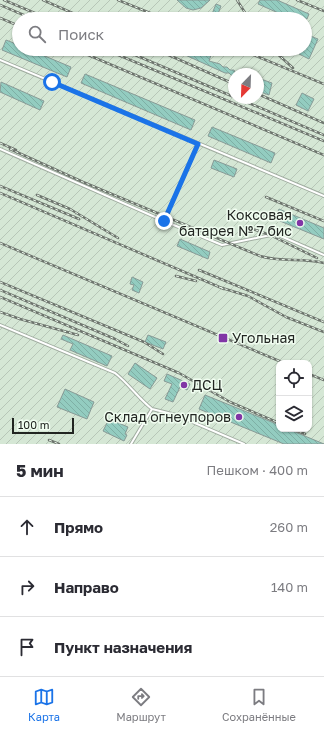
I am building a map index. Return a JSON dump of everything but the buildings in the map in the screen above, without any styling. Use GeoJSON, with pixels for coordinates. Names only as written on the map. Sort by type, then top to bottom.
{"type":"FeatureCollection","features":[{"type":"Feature","properties":{"kind":"lane"},"geometry":{"type":"LineString","coordinates":[[0,60],[324,196]]}},
{"type":"Feature","properties":{"kind":"lane"},"geometry":{"type":"LineString","coordinates":[[164,221],[198,144]]}},
{"type":"Feature","properties":{"kind":"lane"},"geometry":{"type":"LineString","coordinates":[[0,149],[222,245],[276,234],[324,255]]}},
{"type":"Feature","properties":{"kind":"lane"},"geometry":{"type":"LineString","coordinates":[[0,325],[115,373],[129,384],[140,399],[152,409],[176,415],[244,444]]}},
{"type":"Feature","properties":{"kind":"lane"},"geometry":{"type":"LineString","coordinates":[[130,444],[152,409]]}},
{"type":"Feature","properties":{"kind":"shaded area"},"geometry":{"type":"Polygon","coordinates":[[[0,0],[324,0],[324,444],[0,444],[0,0]]]}},
{"type":"Feature","properties":{"kind":"railway"},"geometry":{"type":"LineString","coordinates":[[4,0],[32,12]]}},
{"type":"Feature","properties":{"kind":"railway"},"geometry":{"type":"LineString","coordinates":[[43,0],[70,12]]}},
{"type":"Feature","properties":{"kind":"railway"},"geometry":{"type":"LineString","coordinates":[[118,0],[148,12]]}},
{"type":"Feature","properties":{"kind":"railway"},"geometry":{"type":"LineString","coordinates":[[237,0],[245,12]]}},
{"type":"Feature","properties":{"kind":"railway"},"geometry":{"type":"LineString","coordinates":[[297,0],[324,11]]}},
{"type":"Feature","properties":{"kind":"railway"},"geometry":{"type":"LineString","coordinates":[[0,5],[16,12]]}},
{"type":"Feature","properties":{"kind":"railway"},"geometry":{"type":"LineString","coordinates":[[0,18],[12,23]]}},
{"type":"Feature","properties":{"kind":"railway"},"geometry":{"type":"LineString","coordinates":[[91,56],[324,155]]}},
{"type":"Feature","properties":{"kind":"railway"},"geometry":{"type":"LineString","coordinates":[[121,56],[324,141]]}},
{"type":"Feature","properties":{"kind":"railway"},"geometry":{"type":"LineString","coordinates":[[137,56],[228,94]]}},
{"type":"Feature","properties":{"kind":"railway"},"geometry":{"type":"LineString","coordinates":[[171,56],[228,81]]}},
{"type":"Feature","properties":{"kind":"railway"},"geometry":{"type":"LineString","coordinates":[[256,56],[324,84]]}},
{"type":"Feature","properties":{"kind":"railway"},"geometry":{"type":"LineString","coordinates":[[280,56],[293,68]]}},
{"type":"Feature","properties":{"kind":"railway"},"geometry":{"type":"LineString","coordinates":[[264,97],[324,123]]}},
{"type":"Feature","properties":{"kind":"railway"},"geometry":{"type":"LineString","coordinates":[[251,104],[324,135]]}},
{"type":"Feature","properties":{"kind":"railway"},"geometry":{"type":"LineString","coordinates":[[0,143],[16,150]]}},
{"type":"Feature","properties":{"kind":"railway"},"geometry":{"type":"LineString","coordinates":[[10,149],[83,182],[260,256],[277,259],[308,260],[324,263]]}},
{"type":"Feature","properties":{"kind":"railway"},"geometry":{"type":"LineString","coordinates":[[0,186],[79,219]]}},
{"type":"Feature","properties":{"kind":"railway"},"geometry":{"type":"LineString","coordinates":[[0,193],[224,289]]}},
{"type":"Feature","properties":{"kind":"railway"},"geometry":{"type":"LineString","coordinates":[[37,195],[70,209],[118,238]]}},
{"type":"Feature","properties":{"kind":"railway"},"geometry":{"type":"LineString","coordinates":[[266,197],[324,221]]}},
{"type":"Feature","properties":{"kind":"railway"},"geometry":{"type":"LineString","coordinates":[[250,228],[270,235],[317,258]]}},
{"type":"Feature","properties":{"kind":"railway"},"geometry":{"type":"LineString","coordinates":[[0,243],[277,360]]}},
{"type":"Feature","properties":{"kind":"railway"},"geometry":{"type":"LineString","coordinates":[[199,270],[324,322]]}},
{"type":"Feature","properties":{"kind":"railway"},"geometry":{"type":"LineString","coordinates":[[176,276],[196,281]]}},
{"type":"Feature","properties":{"kind":"railway"},"geometry":{"type":"LineString","coordinates":[[0,282],[144,342],[163,354]]}},
{"type":"Feature","properties":{"kind":"railway"},"geometry":{"type":"LineString","coordinates":[[219,287],[248,296],[286,317],[324,332]]}},
{"type":"Feature","properties":{"kind":"railway"},"geometry":{"type":"LineString","coordinates":[[0,290],[115,339],[128,346]]}},
{"type":"Feature","properties":{"kind":"railway"},"geometry":{"type":"LineString","coordinates":[[0,297],[179,373],[230,402],[276,422]]}},
{"type":"Feature","properties":{"kind":"railway"},"geometry":{"type":"LineString","coordinates":[[0,312],[78,335]]}},
{"type":"Feature","properties":{"kind":"railway"},"geometry":{"type":"LineString","coordinates":[[312,375],[324,380]]}},
{"type":"Feature","properties":{"kind":"railway"},"geometry":{"type":"LineString","coordinates":[[300,432],[305,434]]}},
{"type":"Feature","properties":{"kind":"railway"},"geometry":{"type":"LineString","coordinates":[[49,440],[59,444]]}},
{"type":"Feature","properties":{"kind":"place","name":"Коксовая батарея № 7 бис"},"geometry":{"type":"Point","coordinates":[300,223]}},
{"type":"Feature","properties":{"kind":"place","name":"Угольная"},"geometry":{"type":"Point","coordinates":[223,338]}},
{"type":"Feature","properties":{"kind":"place","name":"ДСЦ"},"geometry":{"type":"Point","coordinates":[184,385]}},
{"type":"Feature","properties":{"kind":"place","name":"Склад огнеупоров"},"geometry":{"type":"Point","coordinates":[239,417]}},
{"type":"Feature","properties":{"kind":"route"},"geometry":{"type":"LineString","coordinates":[[52,82],[198,144],[164,221]]}}]}
